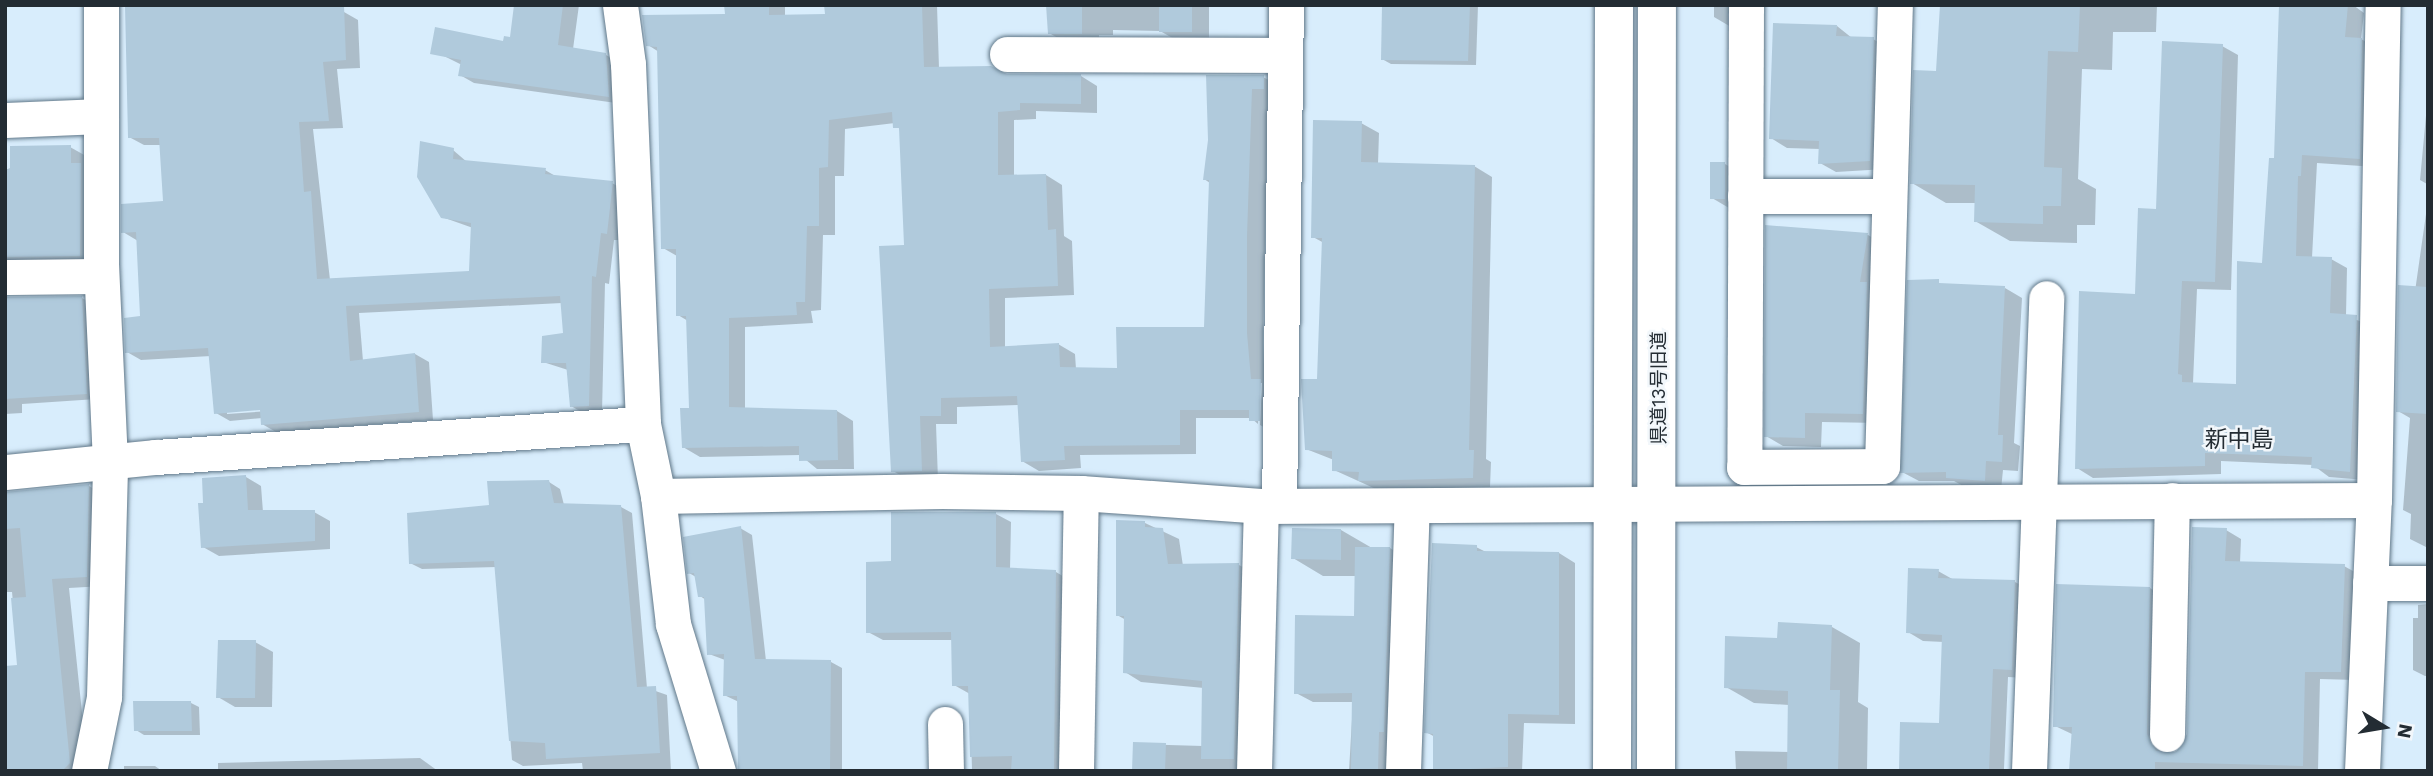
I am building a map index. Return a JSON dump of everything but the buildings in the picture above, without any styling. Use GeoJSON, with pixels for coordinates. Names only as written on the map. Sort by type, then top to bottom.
{"type":"FeatureCollection","features":[{"type":"Feature","properties":{"kind":"street"},"geometry":{"type":"LineString","coordinates":[[89,771],[104,697],[110,462],[102,276],[101,5]]}},
{"type":"Feature","properties":{"kind":"street"},"geometry":{"type":"LineString","coordinates":[[620,5],[628,64],[643,424],[658,496],[673,624],[718,771]]}},
{"type":"Feature","properties":{"kind":"street"},"geometry":{"type":"LineString","coordinates":[[1254,771],[1270,505],[1286,5]]}},
{"type":"Feature","properties":{"kind":"street"},"geometry":{"type":"LineString","coordinates":[[1612,771],[1614,5]]}},
{"type":"Feature","properties":{"kind":"street","name":"県道13号旧道"},"geometry":{"type":"LineString","coordinates":[[1656,771],[1659,505],[1657,5]]}},
{"type":"Feature","properties":{"kind":"street"},"geometry":{"type":"LineString","coordinates":[[1746,5],[1744,467],[1881,466],[1895,5]]}},
{"type":"Feature","properties":{"kind":"street"},"geometry":{"type":"LineString","coordinates":[[2362,771],[2374,500],[2383,5]]}},
{"type":"Feature","properties":{"kind":"street"},"geometry":{"type":"LineString","coordinates":[[1007,54],[1285,55]]}},
{"type":"Feature","properties":{"kind":"street"},"geometry":{"type":"LineString","coordinates":[[5,120],[101,116]]}},
{"type":"Feature","properties":{"kind":"street"},"geometry":{"type":"LineString","coordinates":[[1745,196],[1889,196]]}},
{"type":"Feature","properties":{"kind":"street"},"geometry":{"type":"LineString","coordinates":[[5,277],[102,276]]}},
{"type":"Feature","properties":{"kind":"street"},"geometry":{"type":"LineString","coordinates":[[2028,771],[2046,298]]}},
{"type":"Feature","properties":{"kind":"street"},"geometry":{"type":"LineString","coordinates":[[5,472],[643,424]]}},
{"type":"Feature","properties":{"kind":"street"},"geometry":{"type":"LineString","coordinates":[[658,496],[1082,493],[1270,505],[1412,506],[2374,500]]}},
{"type":"Feature","properties":{"kind":"street"},"geometry":{"type":"LineString","coordinates":[[1076,771],[1082,493]]}},
{"type":"Feature","properties":{"kind":"street"},"geometry":{"type":"LineString","coordinates":[[2167,734],[2172,500]]}},
{"type":"Feature","properties":{"kind":"street"},"geometry":{"type":"LineString","coordinates":[[1404,771],[1412,506]]}},
{"type":"Feature","properties":{"kind":"street"},"geometry":{"type":"LineString","coordinates":[[2370,583],[2428,583]]}},
{"type":"Feature","properties":{"kind":"street"},"geometry":{"type":"LineString","coordinates":[[945,724],[946,771]]}},
{"type":"Feature","properties":{"kind":"district","name":"新中島"},"geometry":{"type":"Point","coordinates":[2239,440]}}]}
